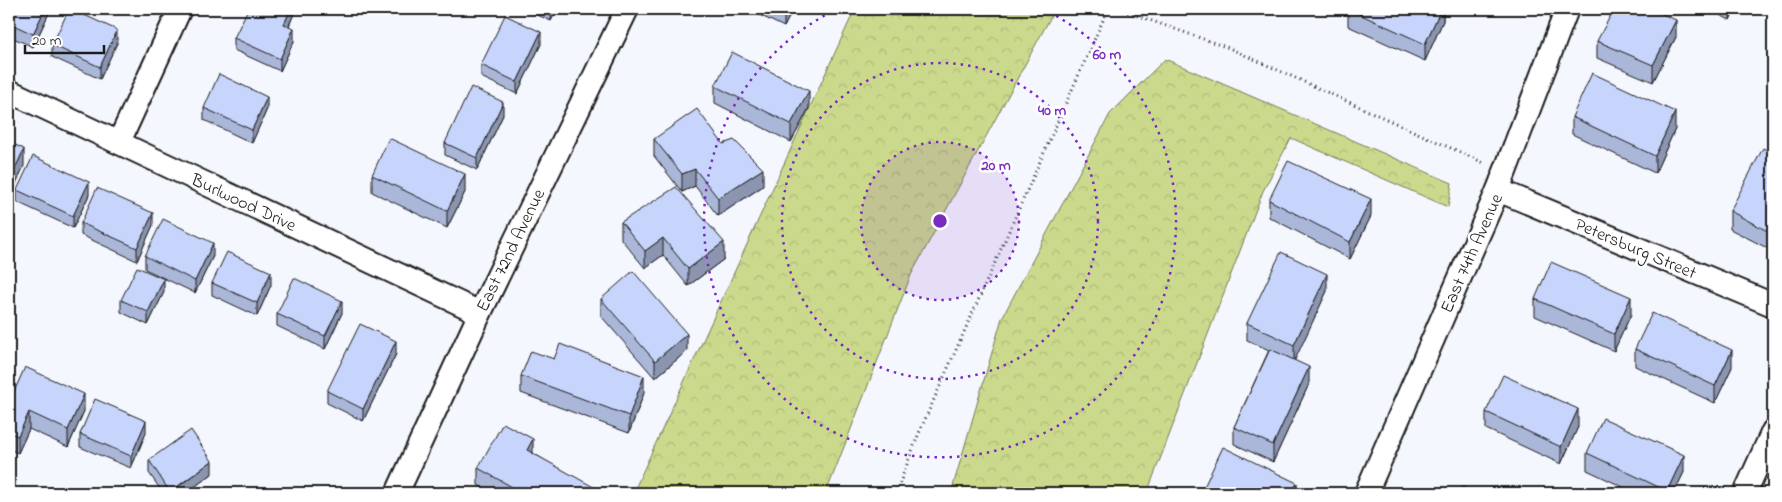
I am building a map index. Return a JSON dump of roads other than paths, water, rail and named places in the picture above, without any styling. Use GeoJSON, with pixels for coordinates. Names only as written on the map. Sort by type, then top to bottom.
{"type":"FeatureCollection","features":[{"type":"Feature","properties":{"kind":"street"},"geometry":{"type":"LineString","coordinates":[[119,142],[180,9]]}},
{"type":"Feature","properties":{"kind":"street","name":"East 72nd Avenue"},"geometry":{"type":"LineString","coordinates":[[397,493],[480,313],[627,9]]}},
{"type":"Feature","properties":{"kind":"street","name":"East 74th Avenue"},"geometry":{"type":"LineString","coordinates":[[1366,493],[1502,182],[1567,9]]}},
{"type":"Feature","properties":{"kind":"street","name":"Burlwood Drive"},"geometry":{"type":"LineString","coordinates":[[9,92],[480,313]]}},
{"type":"Feature","properties":{"kind":"street","name":"Petersburg Street"},"geometry":{"type":"LineString","coordinates":[[1502,182],[1773,305]]}},
{"type":"Feature","properties":{"kind":"street"},"geometry":{"type":"LineString","coordinates":[[1745,493],[1773,430]]}}]}
